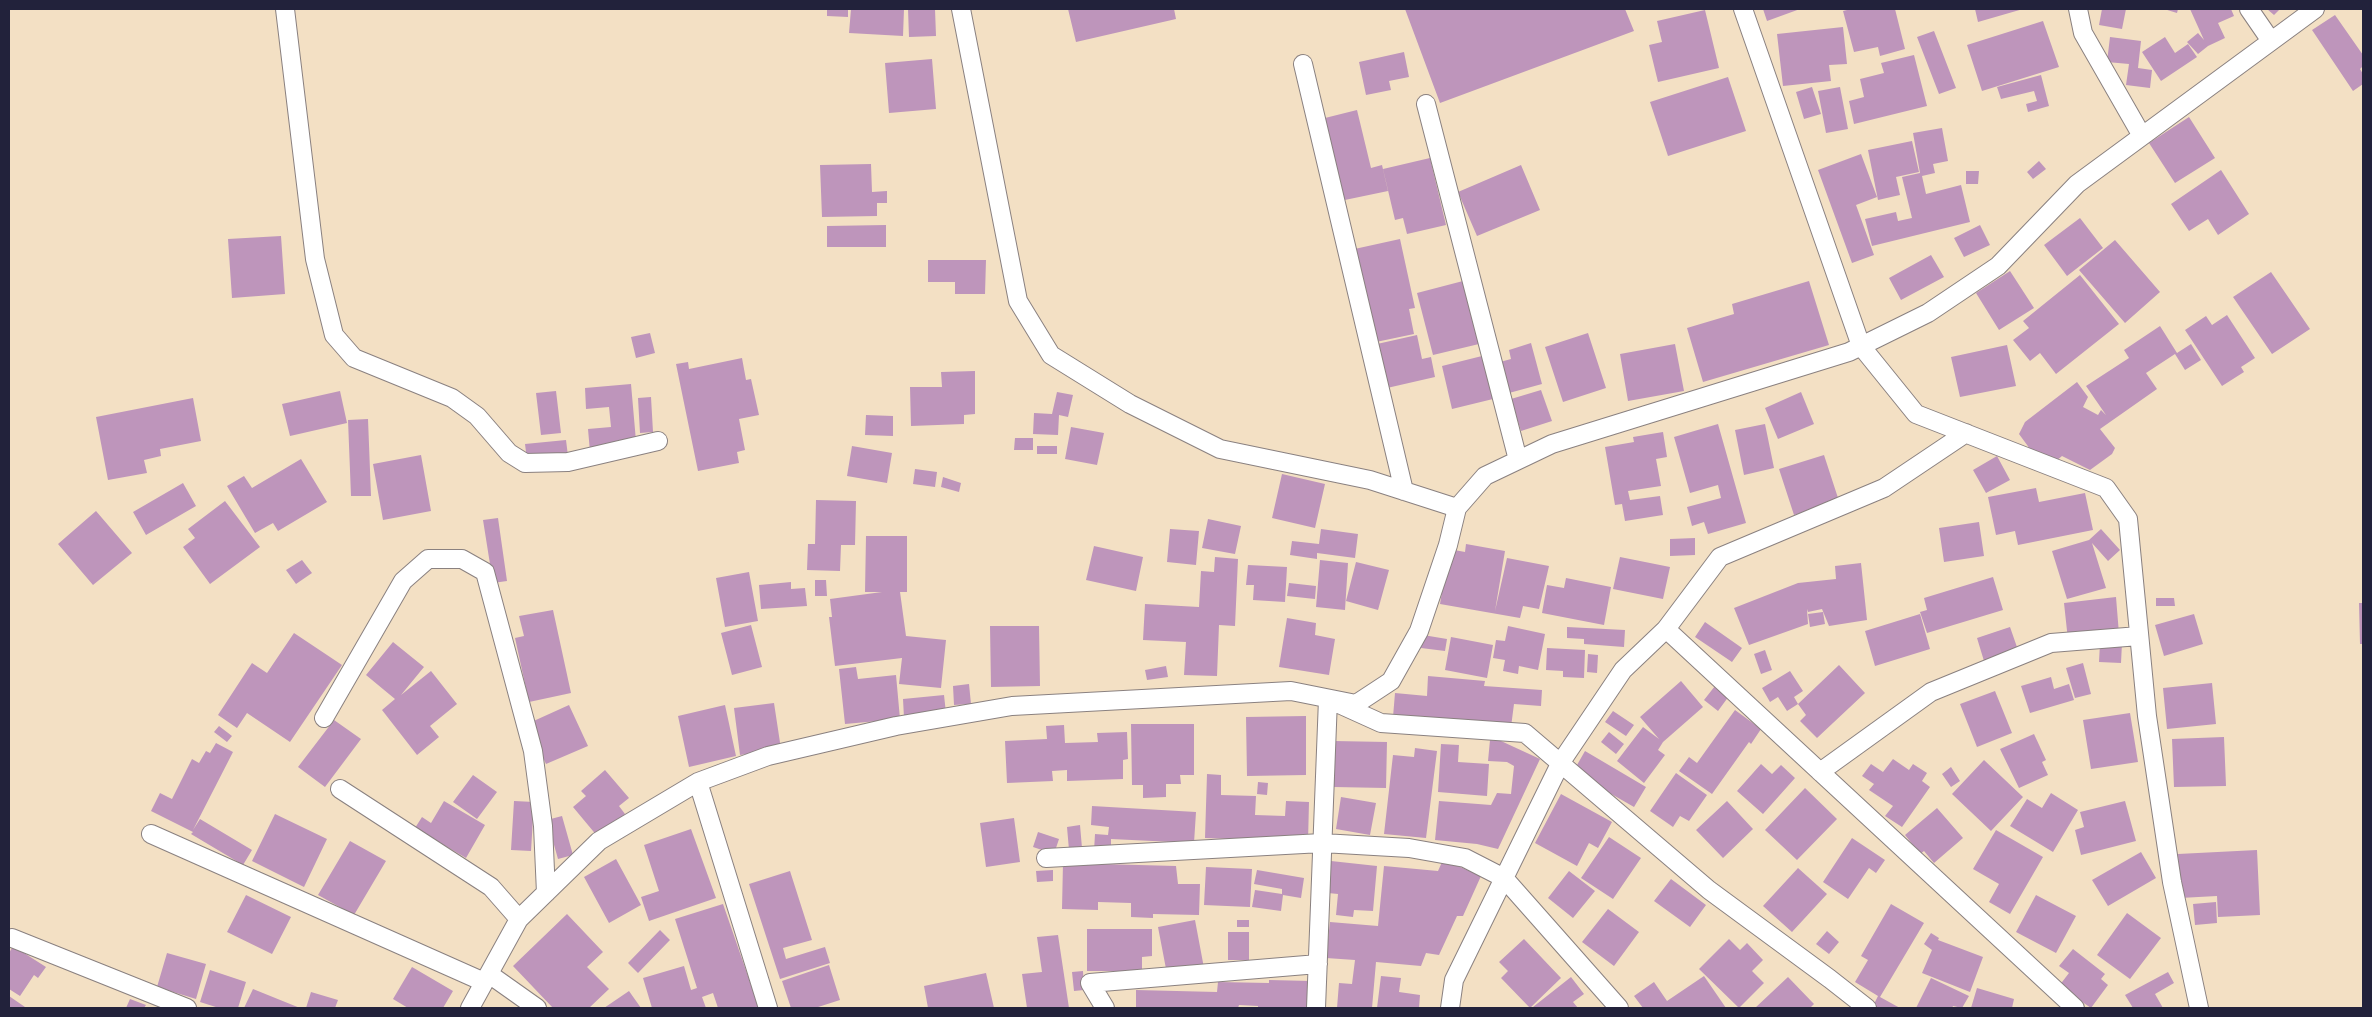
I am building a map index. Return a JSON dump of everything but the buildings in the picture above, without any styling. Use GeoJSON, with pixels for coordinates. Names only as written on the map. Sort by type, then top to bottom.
{"type":"FeatureCollection","features":[{"type":"Feature","properties":{"kind":"street"},"geometry":{"type":"LineString","coordinates":[[285,9],[315,259],[334,335],[354,358],[452,398],[477,416],[509,452],[525,464],[568,462],[658,441]]}},
{"type":"Feature","properties":{"kind":"street"},"geometry":{"type":"LineString","coordinates":[[961,9],[1018,301],[1051,355],[1130,404],[1220,449],[1370,480],[1457,508]]}},
{"type":"Feature","properties":{"kind":"street"},"geometry":{"type":"LineString","coordinates":[[1743,9],[1862,346],[1916,414],[2106,488],[2128,519],[2147,716],[2172,882],[2199,1008]]}},
{"type":"Feature","properties":{"kind":"street"},"geometry":{"type":"LineString","coordinates":[[2248,9],[2270,41]]}},
{"type":"Feature","properties":{"kind":"street"},"geometry":{"type":"LineString","coordinates":[[470,1008],[519,919],[599,841],[698,782],[768,756],[896,726],[1012,706],[1291,691],[1356,704],[1391,681],[1419,631],[1448,545],[1457,508],[1485,476],[1552,444],[1849,352],[1928,313],[1998,266],[2077,184],[2315,9]]}},
{"type":"Feature","properties":{"kind":"street"},"geometry":{"type":"LineString","coordinates":[[2076,10],[2083,33],[2142,136]]}},
{"type":"Feature","properties":{"kind":"street"},"geometry":{"type":"LineString","coordinates":[[1303,64],[1404,491]]}},
{"type":"Feature","properties":{"kind":"street"},"geometry":{"type":"LineString","coordinates":[[1426,104],[1518,460]]}},
{"type":"Feature","properties":{"kind":"street"},"geometry":{"type":"LineString","coordinates":[[1450,1008],[1454,980],[1561,762],[1623,670],[1666,628],[1720,557],[1884,488],[1966,434]]}},
{"type":"Feature","properties":{"kind":"street"},"geometry":{"type":"LineString","coordinates":[[324,718],[403,581],[428,559],[462,559],[484,572],[533,751],[543,826],[546,893]]}},
{"type":"Feature","properties":{"kind":"street"},"geometry":{"type":"LineString","coordinates":[[1666,628],[2075,1008]]}},
{"type":"Feature","properties":{"kind":"street"},"geometry":{"type":"LineString","coordinates":[[1820,772],[1931,692],[2051,643],[2139,636]]}},
{"type":"Feature","properties":{"kind":"street"},"geometry":{"type":"LineString","coordinates":[[1328,699],[1381,724],[1525,733],[1708,890],[1867,1008]]}},
{"type":"Feature","properties":{"kind":"street"},"geometry":{"type":"LineString","coordinates":[[1316,1008],[1328,699]]}},
{"type":"Feature","properties":{"kind":"street"},"geometry":{"type":"LineString","coordinates":[[698,782],[768,1008]]}},
{"type":"Feature","properties":{"kind":"street"},"geometry":{"type":"LineString","coordinates":[[340,789],[491,887],[519,919]]}},
{"type":"Feature","properties":{"kind":"street"},"geometry":{"type":"LineString","coordinates":[[151,834],[487,978],[537,1008]]}},
{"type":"Feature","properties":{"kind":"street"},"geometry":{"type":"LineString","coordinates":[[1046,858],[1322,843],[1408,848],[1465,858],[1504,878],[1619,1008]]}},
{"type":"Feature","properties":{"kind":"street"},"geometry":{"type":"LineString","coordinates":[[12,938],[187,1008]]}},
{"type":"Feature","properties":{"kind":"street"},"geometry":{"type":"LineString","coordinates":[[1105,1008],[1090,983],[1318,964]]}}]}
